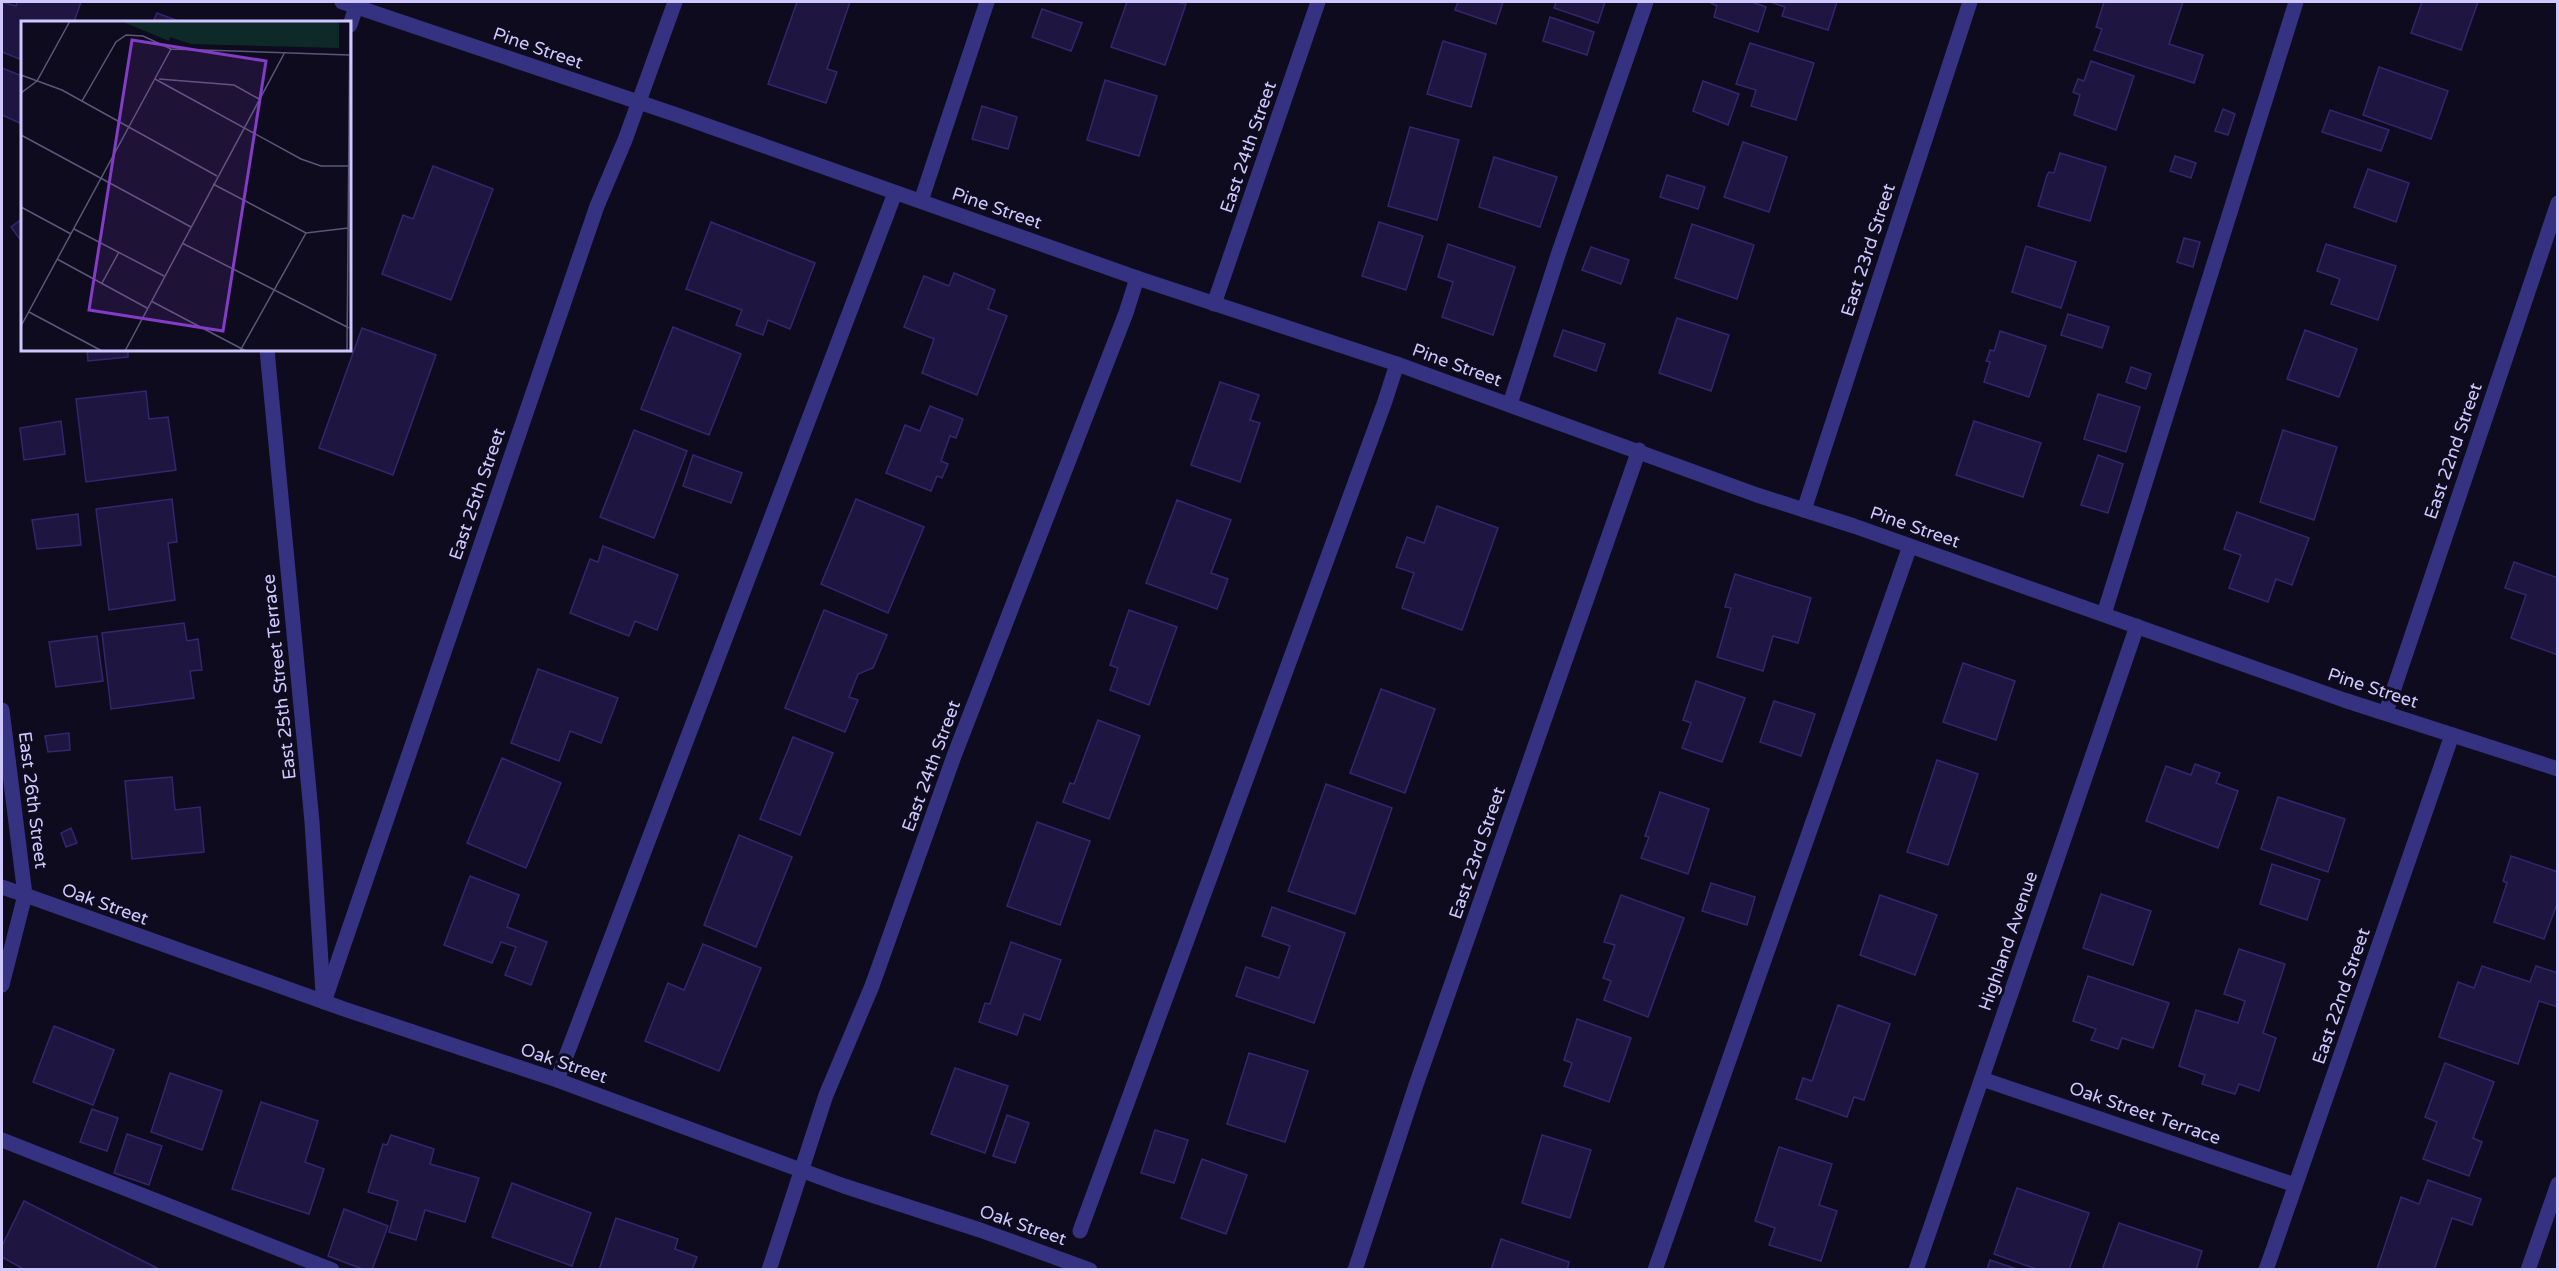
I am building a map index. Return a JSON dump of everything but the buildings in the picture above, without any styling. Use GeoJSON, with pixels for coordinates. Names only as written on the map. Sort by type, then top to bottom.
{"type":"FeatureCollection","features":[{"type":"Feature","properties":{"kind":"street","name":"East 25th Street"},"geometry":{"type":"LineString","coordinates":[[324,1002],[597,206],[639,102],[675,2]]}},
{"type":"Feature","properties":{"kind":"street"},"geometry":{"type":"LineString","coordinates":[[921,201],[987,2]]}},
{"type":"Feature","properties":{"kind":"street","name":"East 24th Street"},"geometry":{"type":"LineString","coordinates":[[1214,304],[1318,2]]}},
{"type":"Feature","properties":{"kind":"street"},"geometry":{"type":"LineString","coordinates":[[1510,404],[1559,252],[1646,2]]}},
{"type":"Feature","properties":{"kind":"street","name":"East 23rd Street"},"geometry":{"type":"LineString","coordinates":[[1804,510],[1970,2]]}},
{"type":"Feature","properties":{"kind":"street"},"geometry":{"type":"LineString","coordinates":[[2104,614],[2296,2]]}},
{"type":"Feature","properties":{"kind":"street","name":"Pine Street"},"geometry":{"type":"LineString","coordinates":[[358,5],[921,201],[1137,279],[1397,364],[1804,510],[2452,735],[2558,769]]}},
{"type":"Feature","properties":{"kind":"street"},"geometry":{"type":"LineString","coordinates":[[351,22],[358,5]]}},
{"type":"Feature","properties":{"kind":"street"},"geometry":{"type":"LineString","coordinates":[[557,1080],[895,193]]}},
{"type":"Feature","properties":{"kind":"street","name":"East 22nd Street"},"geometry":{"type":"LineString","coordinates":[[2386,712],[2558,203]]}},
{"type":"Feature","properties":{"kind":"street","name":"East 24th Street"},"geometry":{"type":"LineString","coordinates":[[769,1269],[826,1095],[872,986],[954,756],[1137,279]]}},
{"type":"Feature","properties":{"kind":"street","name":"East 25th Street Terrace"},"geometry":{"type":"LineString","coordinates":[[267,351],[312,822],[324,1002]]}},
{"type":"Feature","properties":{"kind":"street"},"geometry":{"type":"LineString","coordinates":[[1080,1231],[1397,364]]}},
{"type":"Feature","properties":{"kind":"street","name":"East 23rd Street"},"geometry":{"type":"LineString","coordinates":[[1355,1269],[1413,1096],[1639,450]]}},
{"type":"Feature","properties":{"kind":"street"},"geometry":{"type":"LineString","coordinates":[[1654,1269],[1910,546]]}},
{"type":"Feature","properties":{"kind":"street","name":"Highland Avenue"},"geometry":{"type":"LineString","coordinates":[[1916,1269],[2137,626]]}},
{"type":"Feature","properties":{"kind":"street","name":"East 26th Street"},"geometry":{"type":"LineString","coordinates":[[2,710],[25,895]]}},
{"type":"Feature","properties":{"kind":"street","name":"East 22nd Street"},"geometry":{"type":"LineString","coordinates":[[2266,1269],[2452,735]]}},
{"type":"Feature","properties":{"kind":"street","name":"Oak Street"},"geometry":{"type":"LineString","coordinates":[[2,887],[324,1002],[557,1080],[801,1170],[1090,1269]]}},
{"type":"Feature","properties":{"kind":"street"},"geometry":{"type":"LineString","coordinates":[[2,984],[25,895]]}},
{"type":"Feature","properties":{"kind":"street","name":"Oak Street Terrace"},"geometry":{"type":"LineString","coordinates":[[1982,1079],[2295,1185]]}},
{"type":"Feature","properties":{"kind":"street"},"geometry":{"type":"LineString","coordinates":[[2,1140],[332,1269]]}},
{"type":"Feature","properties":{"kind":"street"},"geometry":{"type":"LineString","coordinates":[[2528,1269],[2558,1184]]}}]}
